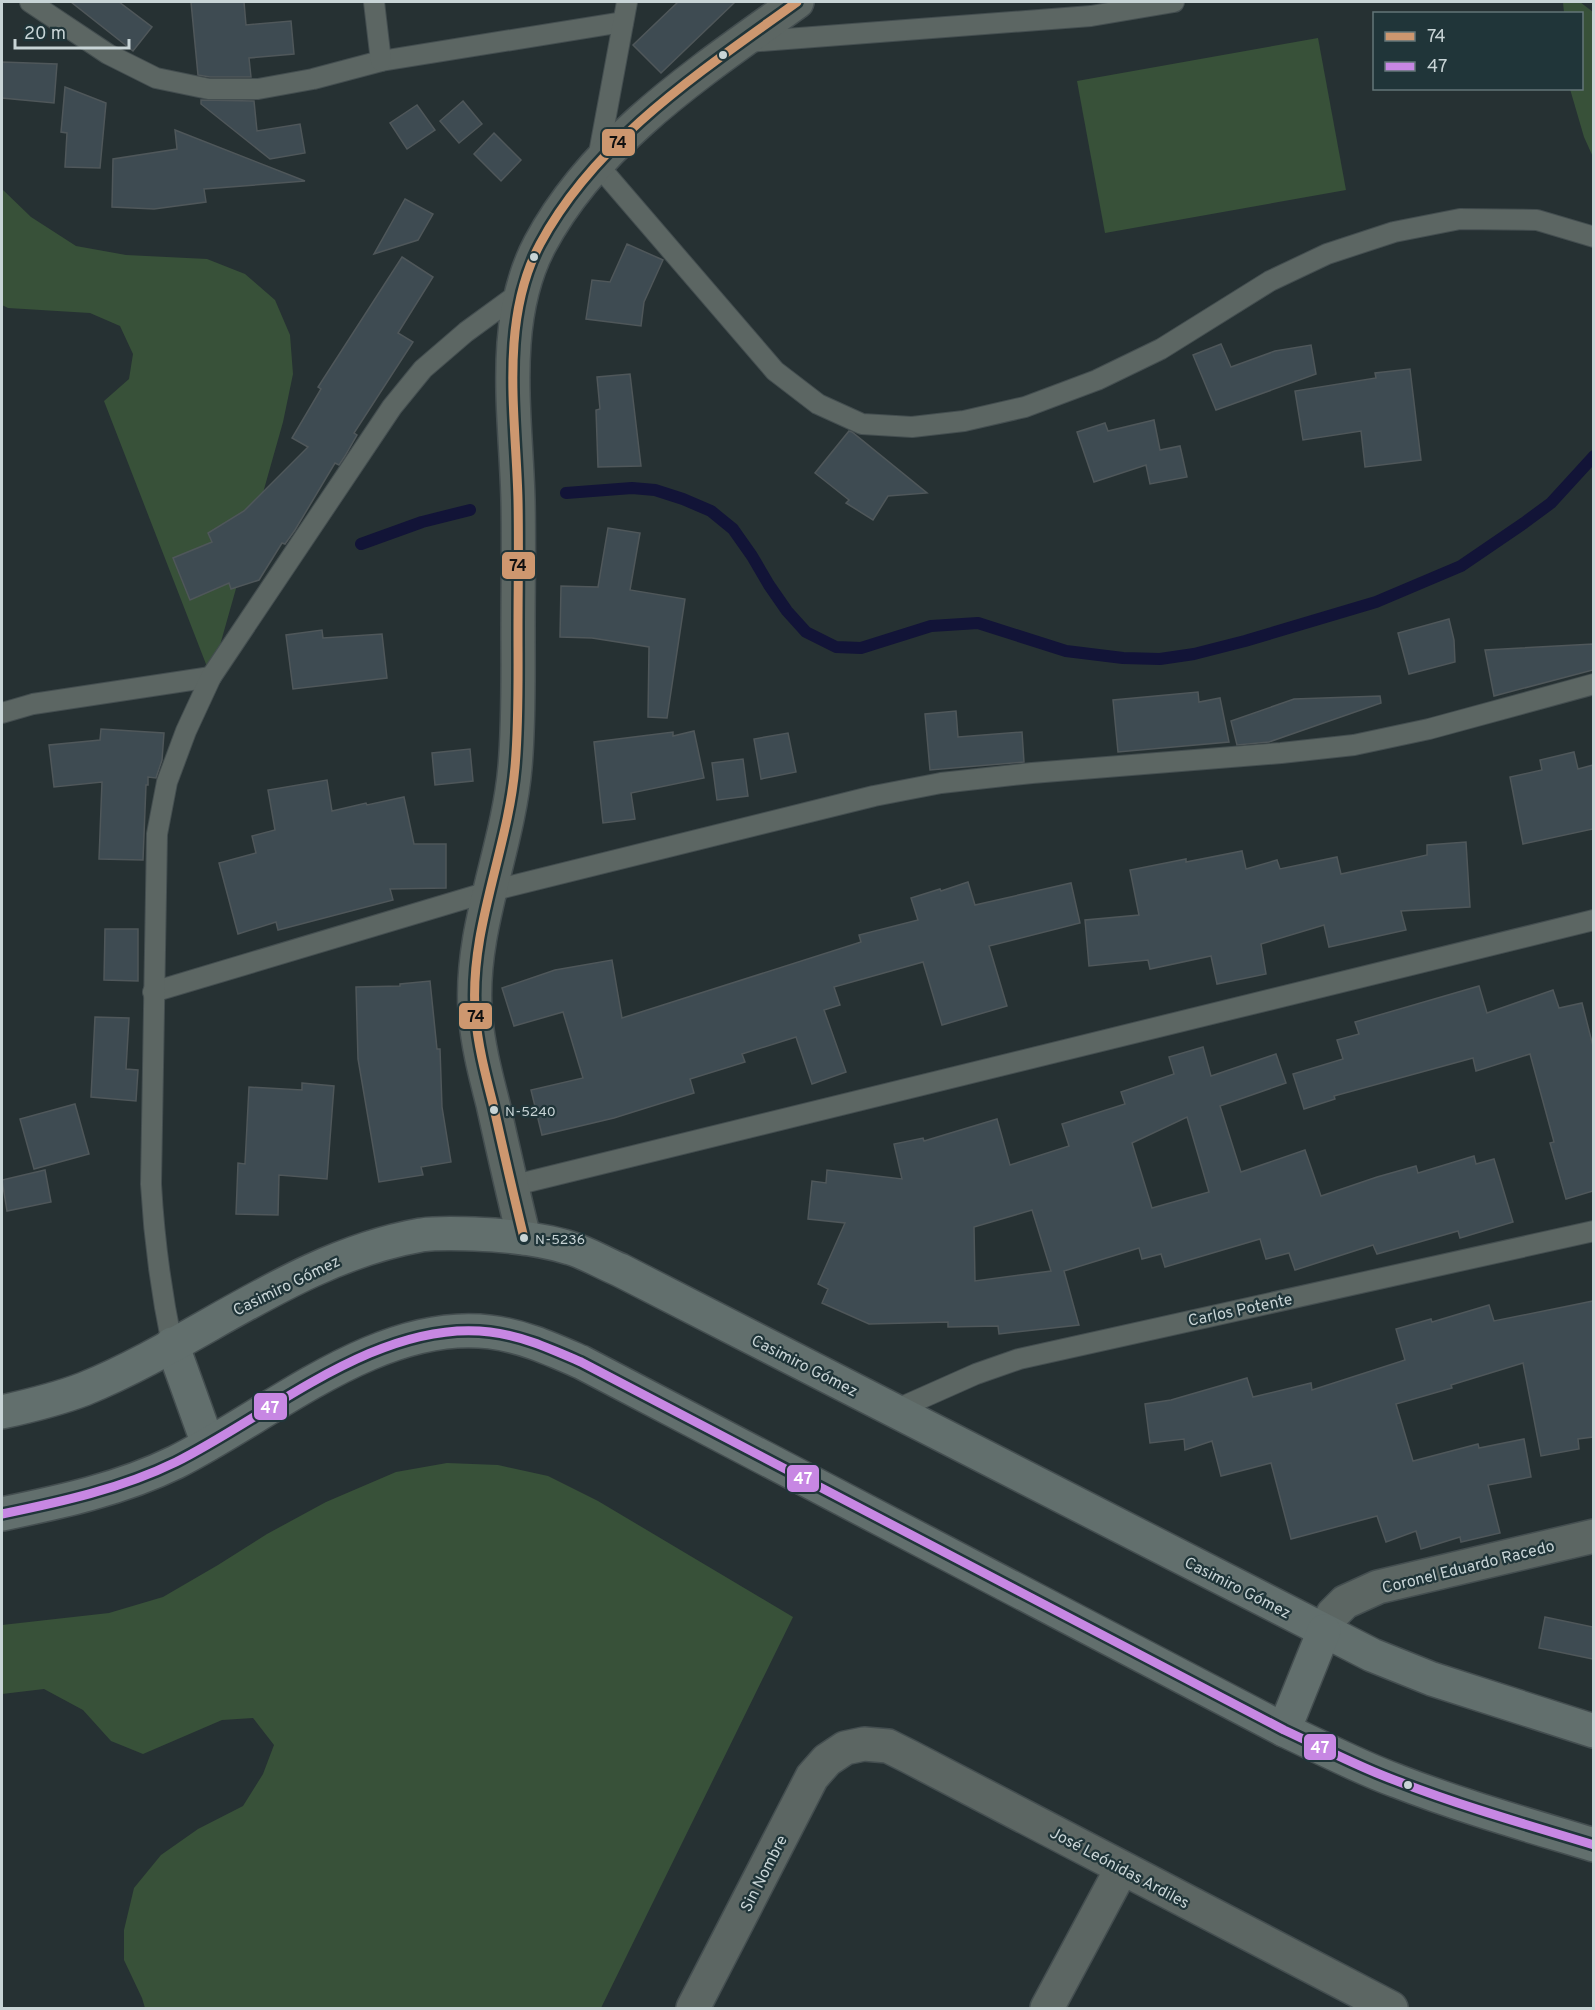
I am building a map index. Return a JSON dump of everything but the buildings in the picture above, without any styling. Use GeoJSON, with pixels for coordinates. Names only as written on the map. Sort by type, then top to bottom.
{"type":"FeatureCollection","features":[{"type":"Feature","properties":{"kind":"main road","name":"Casimiro Gómez"},"geometry":{"type":"LineString","coordinates":[[2,1412],[28,1407],[84,1389],[172,1344],[270,1289],[321,1265],[374,1247],[423,1235],[474,1234],[524,1238],[570,1248],[620,1270],[1372,1655],[1432,1679],[1593,1731]]}},
{"type":"Feature","properties":{"kind":"main road"},"geometry":{"type":"LineString","coordinates":[[2,1514],[77,1497],[134,1479],[175,1462],[346,1364],[392,1344],[445,1332],[490,1332],[535,1341],[581,1362],[1284,1730],[1394,1780],[1450,1801],[1593,1845]]}},
{"type":"Feature","properties":{"kind":"main road"},"geometry":{"type":"LineString","coordinates":[[172,1344],[208,1444]]}},
{"type":"Feature","properties":{"kind":"main road"},"geometry":{"type":"LineString","coordinates":[[1284,1730],[1324,1631]]}},
{"type":"Feature","properties":{"kind":"street"},"geometry":{"type":"LineString","coordinates":[[524,1238],[484,1066],[475,1011],[478,949],[508,820],[519,711],[518,501],[513,342],[523,290],[538,247],[562,207],[597,164],[649,115],[691,80],[797,2]]}},
{"type":"Feature","properties":{"kind":"street","name":"Coronel Eduardo Racedo"},"geometry":{"type":"LineString","coordinates":[[1324,1631],[1333,1614],[1345,1602],[1378,1587],[1593,1536]]}},
{"type":"Feature","properties":{"kind":"street","name":"José Leónidas Ardiles"},"geometry":{"type":"LineString","coordinates":[[845,1748],[864,1744],[888,1746],[1391,2008]]}},
{"type":"Feature","properties":{"kind":"street","name":"Sin Nombre"},"geometry":{"type":"LineString","coordinates":[[693,2008],[812,1777],[827,1760],[845,1748]]}},
{"type":"Feature","properties":{"kind":"street"},"geometry":{"type":"LineString","coordinates":[[1047,2008],[1122,1868]]}},
{"type":"Feature","properties":{"kind":"lane"},"geometry":{"type":"LineString","coordinates":[[30,2],[108,54],[156,78],[209,89],[258,89],[313,79],[381,61],[623,22]]}},
{"type":"Feature","properties":{"kind":"lane"},"geometry":{"type":"LineString","coordinates":[[374,2],[381,61]]}},
{"type":"Feature","properties":{"kind":"lane"},"geometry":{"type":"LineString","coordinates":[[627,2],[597,164],[775,371],[818,404],[862,424],[912,428],[964,421],[1025,407],[1087,384],[1161,349],[1270,281],[1327,254],[1394,232],[1460,219],[1537,220],[1593,237]]}},
{"type":"Feature","properties":{"kind":"lane"},"geometry":{"type":"LineString","coordinates":[[740,43],[1091,16],[1174,2]]}},
{"type":"Feature","properties":{"kind":"lane"},"geometry":{"type":"LineString","coordinates":[[172,1344],[162,1296],[151,1184],[156,834],[167,782],[186,731],[211,677],[392,407],[423,369],[466,332],[523,290]]}},
{"type":"Feature","properties":{"kind":"lane"},"geometry":{"type":"LineString","coordinates":[[2,713],[33,704],[211,677]]}},
{"type":"Feature","properties":{"kind":"lane"},"geometry":{"type":"LineString","coordinates":[[153,992],[491,891],[874,796],[941,783],[1354,745],[1429,729],[1593,684]]}},
{"type":"Feature","properties":{"kind":"lane"},"geometry":{"type":"LineString","coordinates":[[512,1186],[1593,920]]}},
{"type":"Feature","properties":{"kind":"lane","name":"Carlos Potente"},"geometry":{"type":"LineString","coordinates":[[894,1410],[976,1374],[1018,1359],[1593,1231]]}},
{"type":"Feature","properties":{"kind":"green space"},"geometry":{"type":"Polygon","coordinates":[[[1563,2],[1580,2],[1593,12],[1593,157],[1584,137],[1570,90],[1583,90],[1583,12],[1564,12],[1563,2]]]}},
{"type":"Feature","properties":{"kind":"green space"},"geometry":{"type":"Polygon","coordinates":[[[1318,38],[1346,190],[1105,233],[1077,81],[1318,38]]]}},
{"type":"Feature","properties":{"kind":"green space"},"geometry":{"type":"Polygon","coordinates":[[[2,189],[31,217],[76,246],[126,255],[207,259],[245,274],[275,300],[290,335],[293,374],[283,422],[211,677],[104,401],[129,379],[133,354],[120,326],[90,313],[8,308],[2,305],[2,189]]]}},
{"type":"Feature","properties":{"kind":"green space"},"geometry":{"type":"Polygon","coordinates":[[[447,1463],[498,1465],[548,1476],[598,1501],[793,1617],[601,2008],[145,2008],[124,1960],[124,1930],[134,1888],[161,1855],[198,1829],[243,1806],[263,1774],[274,1745],[253,1718],[222,1720],[143,1754],[111,1741],[83,1710],[44,1689],[2,1694],[2,1625],[109,1613],[163,1597],[267,1534],[326,1502],[396,1472],[447,1463]]]}},
{"type":"Feature","properties":{"kind":"waterway"},"geometry":{"type":"LineString","coordinates":[[566,493],[632,488],[655,490],[711,511],[733,529],[787,611],[806,632],[836,647],[861,648],[931,626],[978,623],[1066,651],[1123,658],[1160,659],[1194,654],[1245,641],[1376,602],[1461,566],[1551,503],[1594,456]]}},
{"type":"Feature","properties":{"kind":"waterway"},"geometry":{"type":"LineString","coordinates":[[361,544],[422,522],[470,510]]}},
{"type":"Feature","properties":{"kind":"transit line","name":"74"},"geometry":{"type":"LineString","coordinates":[[524,1238],[482,1057],[475,1010],[478,949],[505,828],[515,767],[518,699],[518,516],[513,370],[514,337],[519,305],[527,274],[540,244],[563,206],[591,171],[654,109],[797,2]]}},
{"type":"Feature","properties":{"kind":"transit line","name":"47"},"geometry":{"type":"LineString","coordinates":[[2,1514],[90,1494],[134,1480],[176,1462],[327,1374],[367,1355],[407,1340],[448,1332],[502,1334],[537,1344],[581,1362],[1284,1730],[1340,1757],[1446,1799],[1594,1845]]}},
{"type":"Feature","properties":{"kind":"place","name":"N-5240"},"geometry":{"type":"Point","coordinates":[494,1110]}},
{"type":"Feature","properties":{"kind":"place","name":"N-5236"},"geometry":{"type":"Point","coordinates":[524,1238]}}]}
